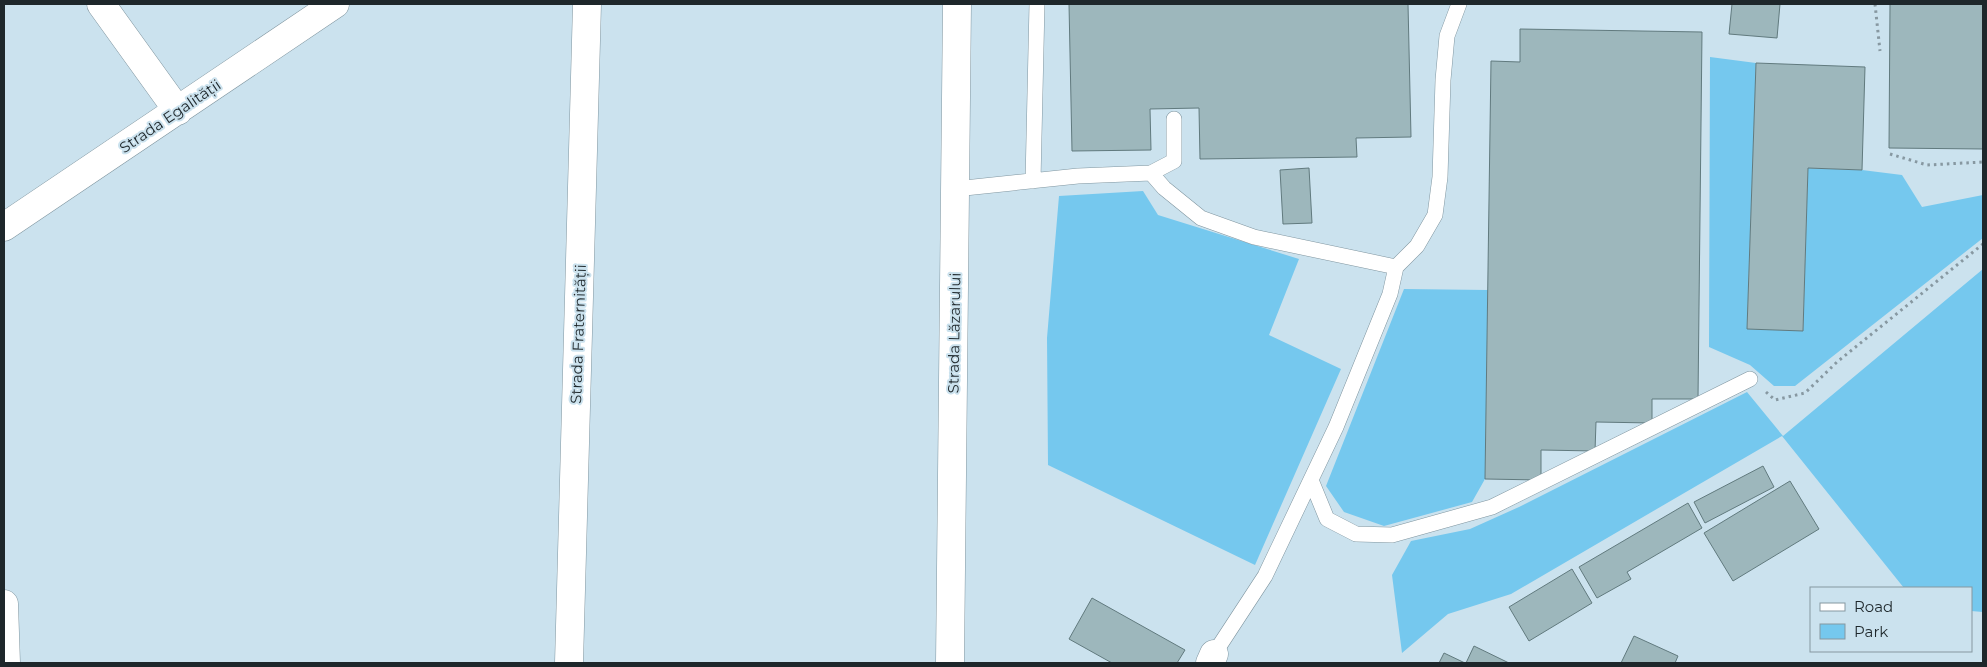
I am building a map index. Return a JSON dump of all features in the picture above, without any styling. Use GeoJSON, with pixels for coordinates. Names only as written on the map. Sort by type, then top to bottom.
{"type":"FeatureCollection","features":[{"type":"Feature","properties":{"kind":"street"},"geometry":{"type":"LineString","coordinates":[[101,4],[178,111]]}},
{"type":"Feature","properties":{"kind":"street","name":"Strada Egalității"},"geometry":{"type":"LineString","coordinates":[[4,227],[335,4]]}},
{"type":"Feature","properties":{"kind":"street","name":"Strada Fraternității"},"geometry":{"type":"LineString","coordinates":[[569,663],[587,4]]}},
{"type":"Feature","properties":{"kind":"street","name":"Strada Lăzarului"},"geometry":{"type":"LineString","coordinates":[[950,663],[957,4]]}},
{"type":"Feature","properties":{"kind":"street"},"geometry":{"type":"LineString","coordinates":[[4,604],[6,663]]}},
{"type":"Feature","properties":{"kind":"lane"},"geometry":{"type":"LineString","coordinates":[[1033,181],[1037,4]]}},
{"type":"Feature","properties":{"kind":"lane"},"geometry":{"type":"LineString","coordinates":[[1212,659],[1265,576],[1336,427],[1390,294],[1396,267],[1417,246],[1435,214],[1440,177],[1443,80],[1448,36],[1459,4]]}},
{"type":"Feature","properties":{"kind":"lane"},"geometry":{"type":"LineString","coordinates":[[955,189],[1078,176],[1151,173],[1174,160],[1174,119]]}},
{"type":"Feature","properties":{"kind":"lane"},"geometry":{"type":"LineString","coordinates":[[1151,173],[1164,188],[1201,218],[1254,237],[1396,267]]}},
{"type":"Feature","properties":{"kind":"lane"},"geometry":{"type":"LineString","coordinates":[[1311,480],[1328,519],[1356,534],[1392,535],[1492,508],[1750,378]]}},
{"type":"Feature","properties":{"kind":"path"},"geometry":{"type":"LineString","coordinates":[[1875,4],[1880,51]]}},
{"type":"Feature","properties":{"kind":"path"},"geometry":{"type":"LineString","coordinates":[[1890,154],[1927,164],[1983,162]]}},
{"type":"Feature","properties":{"kind":"path"},"geometry":{"type":"LineString","coordinates":[[1750,378],[1775,400],[1804,392],[1837,362],[1983,244]]}},
{"type":"Feature","properties":{"kind":"green space"},"geometry":{"type":"Polygon","coordinates":[[[1710,57],[1756,63],[1747,329],[1803,330],[1808,168],[1862,170],[1902,175],[1922,207],[1983,195],[1983,238],[1795,386],[1774,386],[1750,365],[1709,347],[1710,57]]]}},
{"type":"Feature","properties":{"kind":"green space"},"geometry":{"type":"Polygon","coordinates":[[[1143,191],[1158,215],[1299,259],[1269,335],[1341,369],[1255,565],[1048,465],[1047,338],[1059,196],[1143,191]]]}},
{"type":"Feature","properties":{"kind":"green space"},"geometry":{"type":"Polygon","coordinates":[[[1983,269],[1983,612],[1972,611],[1972,587],[1903,587],[1782,436],[1511,594],[1448,614],[1402,653],[1392,575],[1411,541],[1470,529],[1519,507],[1747,392],[1783,436],[1983,269]]]}},
{"type":"Feature","properties":{"kind":"green space"},"geometry":{"type":"Polygon","coordinates":[[[1404,289],[1488,290],[1485,479],[1472,502],[1384,526],[1344,512],[1326,486],[1404,289]]]}},
{"type":"Feature","properties":{"kind":"building"},"geometry":{"type":"Polygon","coordinates":[[[1069,4],[1408,4],[1411,137],[1356,138],[1357,157],[1200,159],[1199,108],[1150,109],[1151,150],[1072,151],[1069,4]]]}},
{"type":"Feature","properties":{"kind":"building"},"geometry":{"type":"Polygon","coordinates":[[[1732,4],[1780,4],[1777,38],[1729,34],[1732,4]]]}},
{"type":"Feature","properties":{"kind":"building"},"geometry":{"type":"Polygon","coordinates":[[[1890,4],[1983,4],[1983,149],[1889,148],[1890,4]]]}},
{"type":"Feature","properties":{"kind":"building"},"geometry":{"type":"Polygon","coordinates":[[[1520,29],[1702,32],[1698,399],[1652,399],[1652,423],[1596,422],[1595,451],[1541,450],[1541,480],[1485,479],[1491,61],[1520,62],[1520,29]]]}},
{"type":"Feature","properties":{"kind":"building"},"geometry":{"type":"Polygon","coordinates":[[[1756,63],[1865,67],[1862,170],[1808,168],[1803,331],[1747,329],[1756,63]]]}},
{"type":"Feature","properties":{"kind":"building"},"geometry":{"type":"Polygon","coordinates":[[[1309,168],[1312,223],[1283,224],[1280,170],[1309,168]]]}},
{"type":"Feature","properties":{"kind":"building"},"geometry":{"type":"Polygon","coordinates":[[[1763,466],[1774,487],[1705,523],[1694,502],[1763,466]]]}},
{"type":"Feature","properties":{"kind":"building"},"geometry":{"type":"Polygon","coordinates":[[[1790,481],[1819,529],[1733,581],[1704,533],[1790,481]]]}},
{"type":"Feature","properties":{"kind":"building"},"geometry":{"type":"Polygon","coordinates":[[[1688,503],[1702,528],[1627,572],[1631,579],[1597,598],[1579,567],[1688,503]]]}},
{"type":"Feature","properties":{"kind":"building"},"geometry":{"type":"Polygon","coordinates":[[[1572,569],[1592,603],[1529,641],[1509,607],[1572,569]]]}},
{"type":"Feature","properties":{"kind":"building"},"geometry":{"type":"Polygon","coordinates":[[[1092,598],[1185,650],[1177,663],[1112,663],[1069,639],[1092,598]]]}},
{"type":"Feature","properties":{"kind":"building"},"geometry":{"type":"Polygon","coordinates":[[[1634,636],[1678,656],[1675,663],[1621,663],[1634,636]]]}},
{"type":"Feature","properties":{"kind":"building"},"geometry":{"type":"Polygon","coordinates":[[[1474,646],[1509,663],[1466,663],[1474,646]]]}},
{"type":"Feature","properties":{"kind":"building"},"geometry":{"type":"Polygon","coordinates":[[[1444,653],[1465,663],[1439,663],[1444,653]]]}}]}
